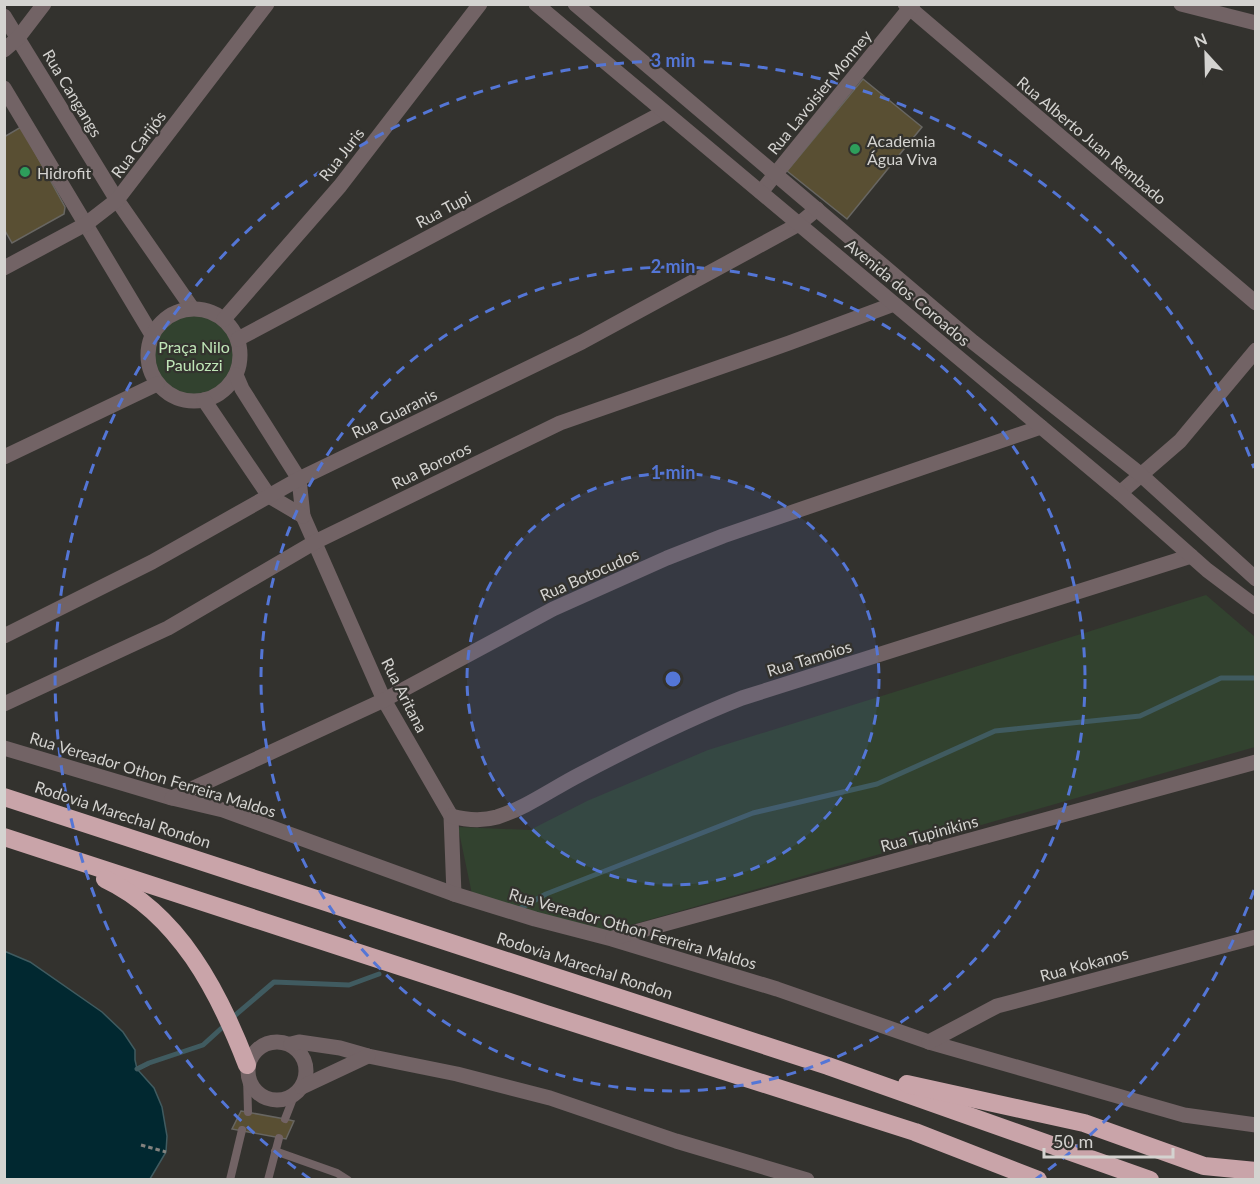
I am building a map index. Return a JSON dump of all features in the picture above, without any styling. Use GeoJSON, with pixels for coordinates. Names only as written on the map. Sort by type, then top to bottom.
{"type":"FeatureCollection","features":[{"type":"Feature","properties":{"kind":"highway","name":"Rodovia Marechal Rondon"},"geometry":{"type":"LineString","coordinates":[[4,796],[828,1066],[1150,1179]]}},
{"type":"Feature","properties":{"kind":"highway"},"geometry":{"type":"LineString","coordinates":[[4,837],[915,1132],[1038,1179]]}},
{"type":"Feature","properties":{"kind":"highway"},"geometry":{"type":"LineString","coordinates":[[24,843],[116,884],[136,896],[158,914],[183,943],[214,991],[227,1016],[247,1071]]}},
{"type":"Feature","properties":{"kind":"highway"},"geometry":{"type":"LineString","coordinates":[[828,1066],[1083,1123],[1204,1166],[1256,1172]]}},
{"type":"Feature","properties":{"kind":"highway"},"geometry":{"type":"LineString","coordinates":[[915,1132],[1007,1179]]}},
{"type":"Feature","properties":{"kind":"street"},"geometry":{"type":"LineString","coordinates":[[4,50],[18,38],[44,4]]}},
{"type":"Feature","properties":{"kind":"street","name":"Rua Carijós"},"geometry":{"type":"LineString","coordinates":[[4,268],[86,224],[117,200],[267,4]]}},
{"type":"Feature","properties":{"kind":"street","name":"Rua Juris"},"geometry":{"type":"LineString","coordinates":[[224,320],[340,186],[480,4]]}},
{"type":"Feature","properties":{"kind":"street","name":"Avenida dos Coroados"},"geometry":{"type":"LineString","coordinates":[[536,4],[1120,493],[1191,556],[1256,607]]}},
{"type":"Feature","properties":{"kind":"street","name":"Avenida dos Coroados"},"geometry":{"type":"LineString","coordinates":[[575,4],[973,342],[1140,474],[1256,579]]}},
{"type":"Feature","properties":{"kind":"street"},"geometry":{"type":"LineString","coordinates":[[1181,4],[1256,23]]}},
{"type":"Feature","properties":{"kind":"street","name":"Rua Lavoisier Monney"},"geometry":{"type":"LineString","coordinates":[[761,192],[909,6]]}},
{"type":"Feature","properties":{"kind":"street","name":"Rua Alberto Juan Rembado"},"geometry":{"type":"LineString","coordinates":[[909,6],[1256,303]]}},
{"type":"Feature","properties":{"kind":"street","name":"Rua Cangangs"},"geometry":{"type":"LineString","coordinates":[[4,16],[117,200],[192,308]]}},
{"type":"Feature","properties":{"kind":"street"},"geometry":{"type":"LineString","coordinates":[[4,88],[152,335]]}},
{"type":"Feature","properties":{"kind":"street","name":"Rua Tupi"},"geometry":{"type":"LineString","coordinates":[[238,339],[664,112]]}},
{"type":"Feature","properties":{"kind":"street","name":"Rua Guaranis"},"geometry":{"type":"LineString","coordinates":[[4,636],[152,562],[299,479],[582,342],[799,224],[818,209]]}},
{"type":"Feature","properties":{"kind":"street","name":"Rua Bororos"},"geometry":{"type":"LineString","coordinates":[[4,704],[168,628],[315,542],[560,423],[894,304]]}},
{"type":"Feature","properties":{"kind":"street"},"geometry":{"type":"LineString","coordinates":[[192,308],[214,313],[224,320],[238,339],[240,364],[228,387],[204,400],[190,401],[167,393],[151,373],[148,360],[148,347],[159,324],[168,316],[192,308]]}},
{"type":"Feature","properties":{"kind":"street"},"geometry":{"type":"LineString","coordinates":[[1120,493],[1180,441],[1256,350]]}},
{"type":"Feature","properties":{"kind":"street","name":"Rua Aritana"},"geometry":{"type":"LineString","coordinates":[[236,375],[242,389],[299,479],[303,516],[384,700],[452,816],[454,894]]}},
{"type":"Feature","properties":{"kind":"street"},"geometry":{"type":"LineString","coordinates":[[4,457],[158,384]]}},
{"type":"Feature","properties":{"kind":"street"},"geometry":{"type":"LineString","coordinates":[[204,400],[269,496],[303,516]]}},
{"type":"Feature","properties":{"kind":"street","name":"Rua Botocudos"},"geometry":{"type":"LineString","coordinates":[[172,798],[384,700],[553,609],[667,558],[723,536],[1041,428]]}},
{"type":"Feature","properties":{"kind":"street","name":"Rua Tamoios"},"geometry":{"type":"LineString","coordinates":[[452,816],[479,820],[496,817],[666,731],[742,698],[1191,556]]}},
{"type":"Feature","properties":{"kind":"street","name":"Rua Vereador Othon Ferreira Maldos"},"geometry":{"type":"LineString","coordinates":[[4,748],[172,798],[223,810],[454,894],[777,989],[929,1042],[1184,1115],[1256,1125]]}},
{"type":"Feature","properties":{"kind":"street","name":"Rua Tupinikins"},"geometry":{"type":"LineString","coordinates":[[612,939],[1256,762]]}},
{"type":"Feature","properties":{"kind":"street","name":"Rua Kokanos"},"geometry":{"type":"LineString","coordinates":[[929,1042],[998,1006],[1256,938]]}},
{"type":"Feature","properties":{"kind":"street"},"geometry":{"type":"LineString","coordinates":[[369,1056],[283,1100],[260,1096],[252,1088],[247,1071],[252,1055],[260,1046],[271,1042],[291,1044],[299,1042],[330,1047],[458,1074],[550,1098],[676,1141],[807,1179]]}},
{"type":"Feature","properties":{"kind":"street"},"geometry":{"type":"LineString","coordinates":[[291,1044],[302,1054],[306,1065],[306,1077],[298,1091]]}},
{"type":"Feature","properties":{"kind":"lane"},"geometry":{"type":"LineString","coordinates":[[247,1071],[248,1112]]}},
{"type":"Feature","properties":{"kind":"lane"},"geometry":{"type":"LineString","coordinates":[[285,1119],[298,1091]]}},
{"type":"Feature","properties":{"kind":"lane"},"geometry":{"type":"LineString","coordinates":[[230,1179],[242,1130]]}},
{"type":"Feature","properties":{"kind":"lane"},"geometry":{"type":"LineString","coordinates":[[268,1179],[279,1138]]}},
{"type":"Feature","properties":{"kind":"lane"},"geometry":{"type":"LineString","coordinates":[[275,1151],[348,1179]]}},
{"type":"Feature","properties":{"kind":"path"},"geometry":{"type":"LineString","coordinates":[[141,1145],[166,1152]]}},
{"type":"Feature","properties":{"kind":"green space","name":"Praça Nilo Paulozzi"},"geometry":{"type":"Polygon","coordinates":[[[194,314],[210,318],[223,326],[231,339],[235,355],[231,371],[223,384],[210,392],[194,396],[178,392],[165,384],[157,371],[153,355],[157,339],[165,326],[178,318],[194,314]]]}},
{"type":"Feature","properties":{"kind":"green space"},"geometry":{"type":"Polygon","coordinates":[[[1206,595],[1255,637],[1255,747],[610,931],[473,899],[458,827],[530,830],[587,801],[708,750],[1206,595]]]}},
{"type":"Feature","properties":{"kind":"water"},"geometry":{"type":"Polygon","coordinates":[[[4,951],[30,962],[102,1012],[123,1032],[135,1050],[137,1069],[154,1088],[162,1107],[167,1136],[166,1152],[150,1179],[5,1179],[4,951]]]}},
{"type":"Feature","properties":{"kind":"building","name":"Academia Água Viva"},"geometry":{"type":"Polygon","coordinates":[[[863,79],[922,127],[847,219],[787,171],[863,79]]]}},
{"type":"Feature","properties":{"kind":"building","name":"Hidrofit"},"geometry":{"type":"Polygon","coordinates":[[[21,127],[65,207],[64,214],[12,243],[4,229],[4,137],[21,127]]]}},
{"type":"Feature","properties":{"kind":"building"},"geometry":{"type":"Polygon","coordinates":[[[241,1111],[294,1121],[286,1139],[232,1129],[241,1111]]]}},
{"type":"Feature","properties":{"kind":"waterway"},"geometry":{"type":"LineString","coordinates":[[521,908],[546,894],[753,813],[877,784],[995,731],[1140,716],[1221,678],[1256,678]]}},
{"type":"Feature","properties":{"kind":"waterway"},"geometry":{"type":"LineString","coordinates":[[232,1018],[274,982],[349,985],[379,974]]}},
{"type":"Feature","properties":{"kind":"waterway"},"geometry":{"type":"LineString","coordinates":[[137,1069],[203,1045],[225,1025]]}},
{"type":"Feature","properties":{"kind":"place","name":"Academia Água Viva"},"geometry":{"type":"Point","coordinates":[855,149]}},
{"type":"Feature","properties":{"kind":"place","name":"Hidrofit"},"geometry":{"type":"Point","coordinates":[25,172]}}]}
